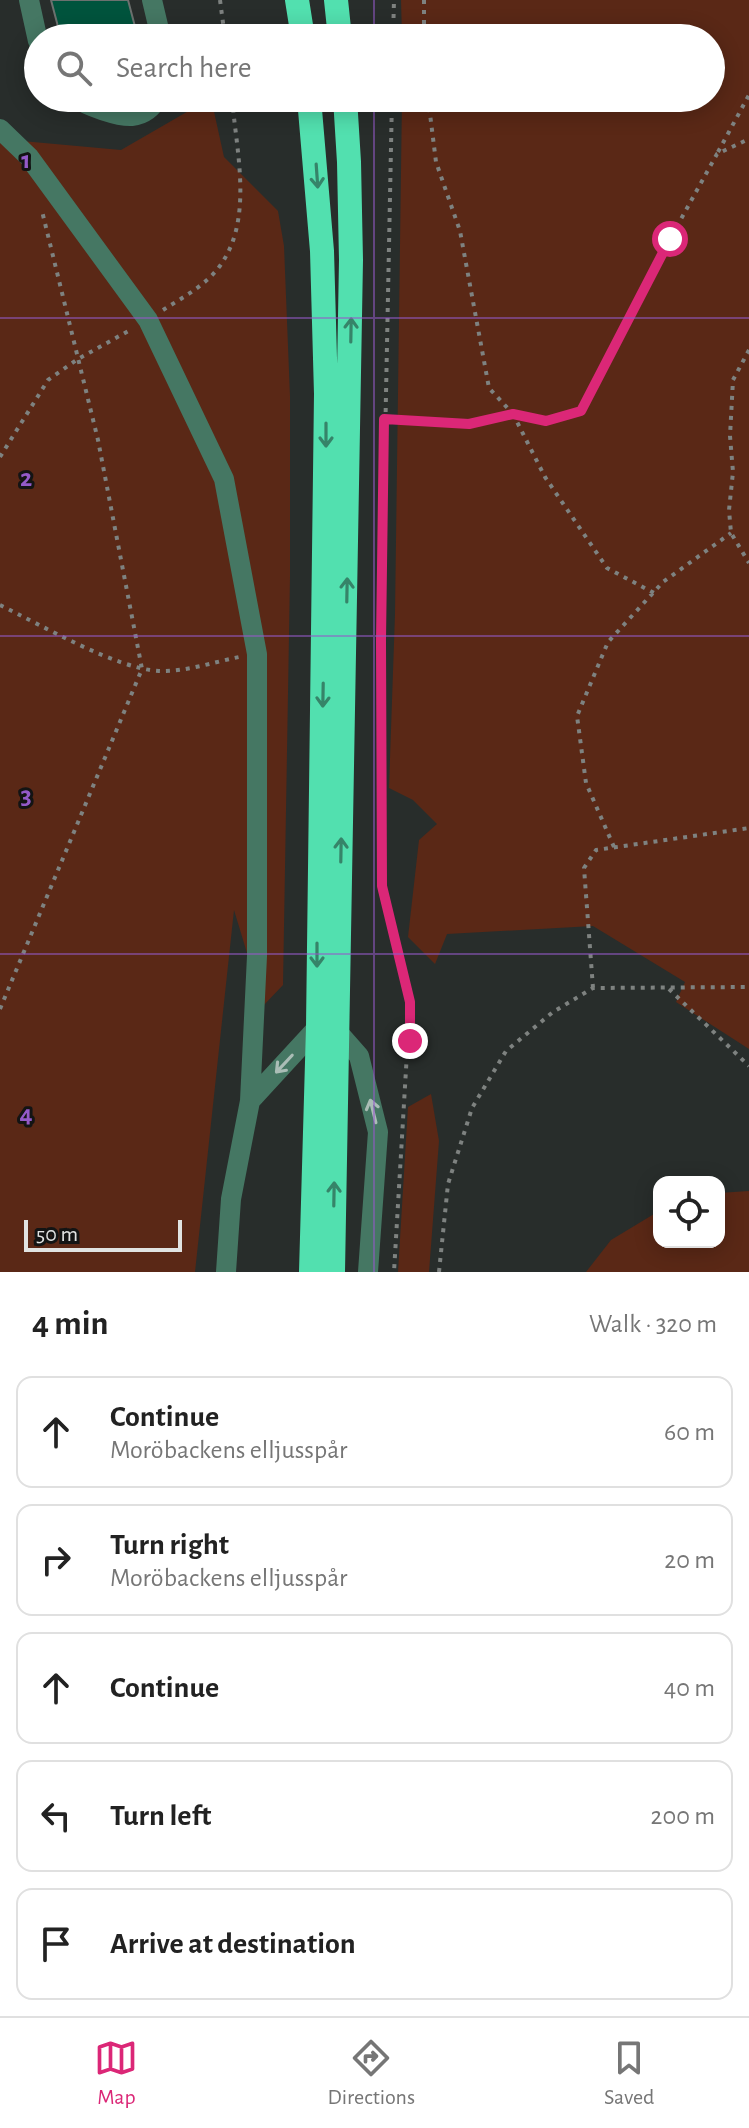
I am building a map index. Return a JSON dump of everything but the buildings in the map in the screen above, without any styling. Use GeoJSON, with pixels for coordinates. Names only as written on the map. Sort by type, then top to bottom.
{"type":"FeatureCollection","features":[{"type":"Feature","properties":{"kind":"highway"},"geometry":{"type":"LineString","coordinates":[[297,0],[301,24]]}},
{"type":"Feature","properties":{"kind":"highway"},"geometry":{"type":"LineString","coordinates":[[336,0],[339,24]]}},
{"type":"Feature","properties":{"kind":"highway"},"geometry":{"type":"LineString","coordinates":[[310,112],[326,318],[317,948],[328,1029],[333,1272]]}},
{"type":"Feature","properties":{"kind":"highway"},"geometry":{"type":"LineString","coordinates":[[311,1272],[328,1029],[351,260],[346,112]]}},
{"type":"Feature","properties":{"kind":"lane"},"geometry":{"type":"LineString","coordinates":[[29,0],[34,24]]}},
{"type":"Feature","properties":{"kind":"lane"},"geometry":{"type":"LineString","coordinates":[[152,0],[158,24]]}},
{"type":"Feature","properties":{"kind":"lane"},"geometry":{"type":"LineString","coordinates":[[115,112],[133,116],[143,112]]}},
{"type":"Feature","properties":{"kind":"lane"},"geometry":{"type":"LineString","coordinates":[[0,129],[29,157],[148,320],[224,479],[257,654],[257,956],[250,1101],[231,1199],[226,1272]]}},
{"type":"Feature","properties":{"kind":"lane"},"geometry":{"type":"LineString","coordinates":[[250,1101],[328,1029],[359,1056],[378,1132],[368,1272]]}},
{"type":"Feature","properties":{"kind":"path"},"geometry":{"type":"LineString","coordinates":[[220,0],[223,24]]}},
{"type":"Feature","properties":{"kind":"path"},"geometry":{"type":"LineString","coordinates":[[393,24],[394,0]]}},
{"type":"Feature","properties":{"kind":"path"},"geometry":{"type":"LineString","coordinates":[[424,0],[424,24]]}},
{"type":"Feature","properties":{"kind":"path"},"geometry":{"type":"LineString","coordinates":[[384,419],[469,424],[513,414],[546,421],[581,411],[749,95]]}},
{"type":"Feature","properties":{"kind":"path"},"geometry":{"type":"LineString","coordinates":[[392,112],[381,641],[382,886],[410,1002],[394,1272]]}},
{"type":"Feature","properties":{"kind":"path"},"geometry":{"type":"LineString","coordinates":[[430,112],[436,162],[460,231],[489,388],[513,414],[545,477],[607,568],[654,593]]}},
{"type":"Feature","properties":{"kind":"path"},"geometry":{"type":"LineString","coordinates":[[717,154],[749,139]]}},
{"type":"Feature","properties":{"kind":"path"},"geometry":{"type":"LineString","coordinates":[[0,1009],[142,669],[98,440],[41,204]]}},
{"type":"Feature","properties":{"kind":"path"},"geometry":{"type":"LineString","coordinates":[[749,350],[733,380],[730,436],[733,472],[729,510],[731,533],[749,563]]}},
{"type":"Feature","properties":{"kind":"path"},"geometry":{"type":"LineString","coordinates":[[614,847],[586,783],[577,716],[608,642],[663,582],[731,533]]}},
{"type":"Feature","properties":{"kind":"path"},"geometry":{"type":"LineString","coordinates":[[0,605],[142,669],[162,671],[257,654]]}},
{"type":"Feature","properties":{"kind":"path"},"geometry":{"type":"LineString","coordinates":[[593,988],[584,868],[596,850],[749,828]]}},
{"type":"Feature","properties":{"kind":"path"},"geometry":{"type":"LineString","coordinates":[[667,987],[749,1066]]}},
{"type":"Feature","properties":{"kind":"path"},"geometry":{"type":"LineString","coordinates":[[439,1272],[448,1184],[472,1108],[506,1051],[553,1012],[593,988],[749,987]]}},
{"type":"Feature","properties":{"kind":"shaded area"},"geometry":{"type":"Polygon","coordinates":[[[401,0],[749,0],[749,1049],[676,1002],[685,982],[593,926],[447,934],[435,964],[408,937],[419,840],[437,824],[413,800],[389,788],[395,614],[402,112],[725,112],[725,24],[402,24],[401,0]]]}},
{"type":"Feature","properties":{"kind":"shaded area"},"geometry":{"type":"Polygon","coordinates":[[[187,112],[214,112],[224,157],[278,211],[284,246],[290,396],[283,985],[263,1006],[234,910],[195,1272],[0,1272],[0,139],[121,150],[187,112]]]}},
{"type":"Feature","properties":{"kind":"shaded area"},"geometry":{"type":"Polygon","coordinates":[[[431,1094],[439,1141],[429,1272],[398,1272],[408,1107],[431,1094]]]}},
{"type":"Feature","properties":{"kind":"shaded area"},"geometry":{"type":"Polygon","coordinates":[[[749,1191],[749,1272],[586,1272],[611,1240],[653,1215],[653,1248],[725,1248],[725,1193],[749,1191]]]}},
{"type":"Feature","properties":{"kind":"route"},"geometry":{"type":"LineString","coordinates":[[410,1041],[410,1002],[382,886],[384,419],[469,424],[513,414],[546,421],[581,411],[670,239]]}}]}
